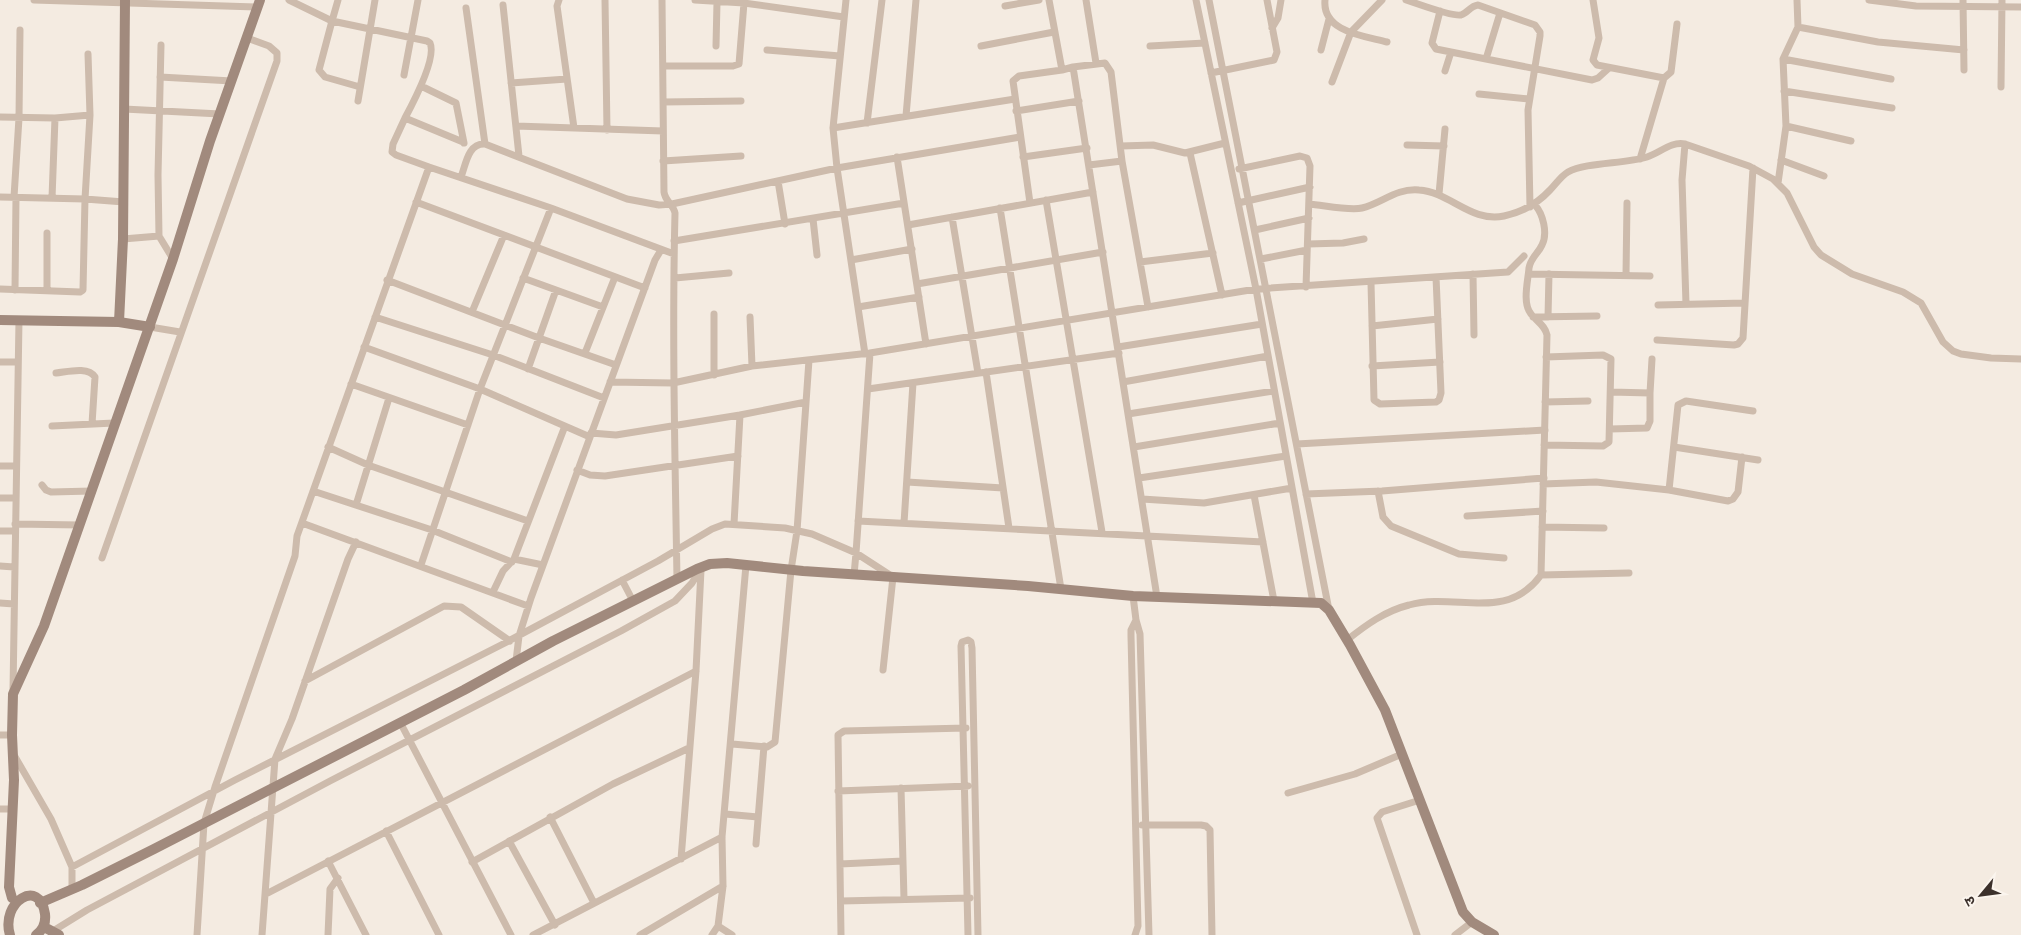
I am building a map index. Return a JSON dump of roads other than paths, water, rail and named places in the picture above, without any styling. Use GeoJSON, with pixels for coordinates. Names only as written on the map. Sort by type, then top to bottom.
{"type":"FeatureCollection","features":[{"type":"Feature","properties":{"kind":"street"},"geometry":{"type":"LineString","coordinates":[[13,694],[44,626],[114,423],[174,260],[197,181],[259,4],[34,0]]}},
{"type":"Feature","properties":{"kind":"street"},"geometry":{"type":"LineString","coordinates":[[289,0],[332,21],[427,41],[432,45],[421,86],[393,144],[392,152],[396,156],[551,208],[674,254]]}},
{"type":"Feature","properties":{"kind":"street"},"geometry":{"type":"LineString","coordinates":[[338,0],[319,70],[325,78],[360,87]]}},
{"type":"Feature","properties":{"kind":"street"},"geometry":{"type":"LineString","coordinates":[[358,101],[375,0]]}},
{"type":"Feature","properties":{"kind":"street"},"geometry":{"type":"LineString","coordinates":[[404,75],[418,0]]}},
{"type":"Feature","properties":{"kind":"street"},"geometry":{"type":"LineString","coordinates":[[559,0],[557,6],[574,128]]}},
{"type":"Feature","properties":{"kind":"street"},"geometry":{"type":"LineString","coordinates":[[605,0],[607,130]]}},
{"type":"Feature","properties":{"kind":"street"},"geometry":{"type":"LineString","coordinates":[[662,0],[664,197],[672,204],[675,213],[673,383],[676,425],[677,579]]}},
{"type":"Feature","properties":{"kind":"street"},"geometry":{"type":"LineString","coordinates":[[695,0],[744,3],[844,18]]}},
{"type":"Feature","properties":{"kind":"street"},"geometry":{"type":"LineString","coordinates":[[846,0],[833,128],[837,168],[858,307],[868,353],[868,389],[854,575]]}},
{"type":"Feature","properties":{"kind":"street"},"geometry":{"type":"LineString","coordinates":[[867,123],[882,0]]}},
{"type":"Feature","properties":{"kind":"street"},"geometry":{"type":"LineString","coordinates":[[906,116],[916,0]]}},
{"type":"Feature","properties":{"kind":"street"},"geometry":{"type":"LineString","coordinates":[[1005,6],[1039,0]]}},
{"type":"Feature","properties":{"kind":"street"},"geometry":{"type":"LineString","coordinates":[[1049,0],[1062,70]]}},
{"type":"Feature","properties":{"kind":"street"},"geometry":{"type":"LineString","coordinates":[[1086,0],[1096,63]]}},
{"type":"Feature","properties":{"kind":"street"},"geometry":{"type":"LineString","coordinates":[[1196,0],[1256,290],[1312,603]]}},
{"type":"Feature","properties":{"kind":"street"},"geometry":{"type":"LineString","coordinates":[[1210,0],[1329,610]]}},
{"type":"Feature","properties":{"kind":"street"},"geometry":{"type":"LineString","coordinates":[[1211,73],[1274,60],[1277,52],[1267,0]]}},
{"type":"Feature","properties":{"kind":"street"},"geometry":{"type":"LineString","coordinates":[[1272,28],[1278,18],[1281,0]]}},
{"type":"Feature","properties":{"kind":"street"},"geometry":{"type":"LineString","coordinates":[[1324,0],[1326,12],[1334,24],[1351,32],[1388,42]]}},
{"type":"Feature","properties":{"kind":"street"},"geometry":{"type":"LineString","coordinates":[[1332,82],[1351,32],[1382,0]]}},
{"type":"Feature","properties":{"kind":"street"},"geometry":{"type":"LineString","coordinates":[[1347,640],[1367,624],[1386,613],[1410,604],[1427,602],[1498,602],[1526,591],[1541,575],[1546,330],[1528,309],[1526,302],[1530,260],[1542,247],[1544,234],[1541,214],[1532,206],[1528,118],[1529,99],[1540,36],[1535,25],[1472,3],[1462,15],[1457,15],[1406,0]]}},
{"type":"Feature","properties":{"kind":"street"},"geometry":{"type":"LineString","coordinates":[[1593,0],[1598,38],[1593,60],[1596,66],[1664,78]]}},
{"type":"Feature","properties":{"kind":"street"},"geometry":{"type":"LineString","coordinates":[[1778,183],[1786,126],[1784,59],[1798,27],[1799,10],[1797,0]]}},
{"type":"Feature","properties":{"kind":"street"},"geometry":{"type":"LineString","coordinates":[[1869,0],[1916,6],[1963,3],[2002,4],[2021,7]]}},
{"type":"Feature","properties":{"kind":"street"},"geometry":{"type":"LineString","coordinates":[[119,322],[124,202],[125,2]]}},
{"type":"Feature","properties":{"kind":"street"},"geometry":{"type":"LineString","coordinates":[[716,46],[717,2]]}},
{"type":"Feature","properties":{"kind":"street"},"geometry":{"type":"LineString","coordinates":[[663,66],[733,66],[739,64],[744,3]]}},
{"type":"Feature","properties":{"kind":"street"},"geometry":{"type":"LineString","coordinates":[[1963,3],[1964,70]]}},
{"type":"Feature","properties":{"kind":"street"},"geometry":{"type":"LineString","coordinates":[[2001,87],[2002,4]]}},
{"type":"Feature","properties":{"kind":"street"},"geometry":{"type":"LineString","coordinates":[[503,5],[519,156]]}},
{"type":"Feature","properties":{"kind":"street"},"geometry":{"type":"LineString","coordinates":[[466,8],[485,144]]}},
{"type":"Feature","properties":{"kind":"street"},"geometry":{"type":"LineString","coordinates":[[1440,11],[1432,43],[1436,48],[1592,80],[1598,78],[1609,68]]}},
{"type":"Feature","properties":{"kind":"street"},"geometry":{"type":"LineString","coordinates":[[1486,59],[1500,13]]}},
{"type":"Feature","properties":{"kind":"street"},"geometry":{"type":"LineString","coordinates":[[1321,50],[1329,19]]}},
{"type":"Feature","properties":{"kind":"street"},"geometry":{"type":"LineString","coordinates":[[1640,159],[1664,78],[1671,72],[1676,24]]}},
{"type":"Feature","properties":{"kind":"street"},"geometry":{"type":"LineString","coordinates":[[1798,27],[1878,42],[1964,50]]}},
{"type":"Feature","properties":{"kind":"street"},"geometry":{"type":"LineString","coordinates":[[14,290],[20,30]]}},
{"type":"Feature","properties":{"kind":"street"},"geometry":{"type":"LineString","coordinates":[[1203,34],[1215,31]]}},
{"type":"Feature","properties":{"kind":"street"},"geometry":{"type":"LineString","coordinates":[[981,46],[1054,32]]}},
{"type":"Feature","properties":{"kind":"street"},"geometry":{"type":"LineString","coordinates":[[102,558],[277,61],[277,53],[269,46],[247,38]]}},
{"type":"Feature","properties":{"kind":"street"},"geometry":{"type":"LineString","coordinates":[[1150,46],[1205,42]]}},
{"type":"Feature","properties":{"kind":"street"},"geometry":{"type":"LineString","coordinates":[[161,45],[159,236],[174,260]]}},
{"type":"Feature","properties":{"kind":"street"},"geometry":{"type":"LineString","coordinates":[[767,50],[840,56]]}},
{"type":"Feature","properties":{"kind":"street"},"geometry":{"type":"LineString","coordinates":[[1445,71],[1451,52]]}},
{"type":"Feature","properties":{"kind":"street"},"geometry":{"type":"LineString","coordinates":[[0,290],[80,292],[83,290],[85,199],[90,115],[88,54]]}},
{"type":"Feature","properties":{"kind":"street"},"geometry":{"type":"LineString","coordinates":[[1784,59],[1891,79]]}},
{"type":"Feature","properties":{"kind":"street"},"geometry":{"type":"LineString","coordinates":[[1030,203],[1012,85],[1015,78],[1105,63],[1111,72],[1122,161],[1148,307]]}},
{"type":"Feature","properties":{"kind":"street"},"geometry":{"type":"LineString","coordinates":[[1073,67],[1157,597]]}},
{"type":"Feature","properties":{"kind":"street"},"geometry":{"type":"LineString","coordinates":[[160,77],[232,80]]}},
{"type":"Feature","properties":{"kind":"street"},"geometry":{"type":"LineString","coordinates":[[511,83],[567,79]]}},
{"type":"Feature","properties":{"kind":"street"},"geometry":{"type":"LineString","coordinates":[[421,86],[456,102],[464,142]]}},
{"type":"Feature","properties":{"kind":"street"},"geometry":{"type":"LineString","coordinates":[[1784,91],[1892,108]]}},
{"type":"Feature","properties":{"kind":"street"},"geometry":{"type":"LineString","coordinates":[[1478,94],[1529,99]]}},
{"type":"Feature","properties":{"kind":"street"},"geometry":{"type":"LineString","coordinates":[[833,128],[1015,99]]}},
{"type":"Feature","properties":{"kind":"street"},"geometry":{"type":"LineString","coordinates":[[663,102],[741,101]]}},
{"type":"Feature","properties":{"kind":"street"},"geometry":{"type":"LineString","coordinates":[[1016,111],[1079,101]]}},
{"type":"Feature","properties":{"kind":"street"},"geometry":{"type":"LineString","coordinates":[[124,109],[220,114]]}},
{"type":"Feature","properties":{"kind":"street"},"geometry":{"type":"LineString","coordinates":[[0,117],[55,118],[90,115]]}},
{"type":"Feature","properties":{"kind":"street"},"geometry":{"type":"LineString","coordinates":[[52,198],[55,118]]}},
{"type":"Feature","properties":{"kind":"street"},"geometry":{"type":"LineString","coordinates":[[405,118],[464,142],[471,149]]}},
{"type":"Feature","properties":{"kind":"street"},"geometry":{"type":"LineString","coordinates":[[516,126],[663,131]]}},
{"type":"Feature","properties":{"kind":"street"},"geometry":{"type":"LineString","coordinates":[[1786,126],[1851,141]]}},
{"type":"Feature","properties":{"kind":"street"},"geometry":{"type":"LineString","coordinates":[[1439,194],[1445,129]]}},
{"type":"Feature","properties":{"kind":"street"},"geometry":{"type":"LineString","coordinates":[[461,177],[471,149],[478,144],[485,144],[628,199],[654,204],[672,204],[837,168],[1020,137]]}},
{"type":"Feature","properties":{"kind":"street"},"geometry":{"type":"LineString","coordinates":[[1121,146],[1153,145],[1180,153],[1226,143]]}},
{"type":"Feature","properties":{"kind":"street"},"geometry":{"type":"LineString","coordinates":[[1309,204],[1359,209],[1393,194],[1413,190],[1439,194],[1467,210],[1487,217],[1506,216],[1532,206],[1561,177],[1574,169],[1640,159],[1674,144],[1685,144],[1753,168],[1778,183],[1787,193],[1814,247],[1822,255],[1852,274],[1903,292],[1921,303],[1943,342],[1953,350],[1961,354],[1998,359],[2021,359]]}},
{"type":"Feature","properties":{"kind":"street"},"geometry":{"type":"LineString","coordinates":[[1685,144],[1682,180],[1686,304]]}},
{"type":"Feature","properties":{"kind":"street"},"geometry":{"type":"LineString","coordinates":[[1407,145],[1444,146]]}},
{"type":"Feature","properties":{"kind":"street"},"geometry":{"type":"LineString","coordinates":[[1023,157],[1086,148]]}},
{"type":"Feature","properties":{"kind":"street"},"geometry":{"type":"LineString","coordinates":[[1190,152],[1222,295]]}},
{"type":"Feature","properties":{"kind":"street"},"geometry":{"type":"LineString","coordinates":[[664,161],[741,156]]}},
{"type":"Feature","properties":{"kind":"street"},"geometry":{"type":"LineString","coordinates":[[1231,171],[1304,156],[1307,158],[1310,166],[1310,187],[1306,287]]}},
{"type":"Feature","properties":{"kind":"street"},"geometry":{"type":"LineString","coordinates":[[897,158],[926,344]]}},
{"type":"Feature","properties":{"kind":"street"},"geometry":{"type":"LineString","coordinates":[[1781,160],[1824,176]]}},
{"type":"Feature","properties":{"kind":"street"},"geometry":{"type":"LineString","coordinates":[[1089,165],[1122,161]]}},
{"type":"Feature","properties":{"kind":"street"},"geometry":{"type":"LineString","coordinates":[[197,935],[204,823],[213,791],[295,556],[297,536],[429,167]]}},
{"type":"Feature","properties":{"kind":"street"},"geometry":{"type":"LineString","coordinates":[[1657,340],[1738,344],[1743,338],[1753,168]]}},
{"type":"Feature","properties":{"kind":"street"},"geometry":{"type":"LineString","coordinates":[[778,181],[785,224]]}},
{"type":"Feature","properties":{"kind":"street"},"geometry":{"type":"LineString","coordinates":[[1238,203],[1310,187]]}},
{"type":"Feature","properties":{"kind":"street"},"geometry":{"type":"LineString","coordinates":[[908,224],[1094,192]]}},
{"type":"Feature","properties":{"kind":"street"},"geometry":{"type":"LineString","coordinates":[[0,197],[124,202]]}},
{"type":"Feature","properties":{"kind":"street"},"geometry":{"type":"LineString","coordinates":[[1046,200],[1102,532]]}},
{"type":"Feature","properties":{"kind":"street"},"geometry":{"type":"LineString","coordinates":[[416,202],[644,288]]}},
{"type":"Feature","properties":{"kind":"street"},"geometry":{"type":"LineString","coordinates":[[674,241],[904,203]]}},
{"type":"Feature","properties":{"kind":"street"},"geometry":{"type":"LineString","coordinates":[[1626,275],[1627,203]]}},
{"type":"Feature","properties":{"kind":"street"},"geometry":{"type":"LineString","coordinates":[[421,565],[480,389],[551,208]]}},
{"type":"Feature","properties":{"kind":"street"},"geometry":{"type":"LineString","coordinates":[[1000,208],[1061,589]]}},
{"type":"Feature","properties":{"kind":"street"},"geometry":{"type":"LineString","coordinates":[[952,217],[978,373]]}},
{"type":"Feature","properties":{"kind":"street"},"geometry":{"type":"LineString","coordinates":[[1255,230],[1309,218]]}},
{"type":"Feature","properties":{"kind":"street"},"geometry":{"type":"LineString","coordinates":[[813,219],[817,255]]}},
{"type":"Feature","properties":{"kind":"street"},"geometry":{"type":"LineString","coordinates":[[47,233],[48,290]]}},
{"type":"Feature","properties":{"kind":"street"},"geometry":{"type":"LineString","coordinates":[[472,312],[504,235]]}},
{"type":"Feature","properties":{"kind":"street"},"geometry":{"type":"LineString","coordinates":[[123,239],[159,236]]}},
{"type":"Feature","properties":{"kind":"street"},"geometry":{"type":"LineString","coordinates":[[1261,260],[1307,247],[1364,239]]}},
{"type":"Feature","properties":{"kind":"street"},"geometry":{"type":"LineString","coordinates":[[851,260],[912,249]]}},
{"type":"Feature","properties":{"kind":"street"},"geometry":{"type":"LineString","coordinates":[[516,662],[519,636],[528,606],[644,288],[661,250]]}},
{"type":"Feature","properties":{"kind":"street"},"geometry":{"type":"LineString","coordinates":[[917,284],[1103,252]]}},
{"type":"Feature","properties":{"kind":"street"},"geometry":{"type":"LineString","coordinates":[[1140,262],[1213,253]]}},
{"type":"Feature","properties":{"kind":"street"},"geometry":{"type":"LineString","coordinates":[[610,382],[673,383],[752,366],[868,353],[1256,290],[1508,272],[1524,256]]}},
{"type":"Feature","properties":{"kind":"street"},"geometry":{"type":"LineString","coordinates":[[675,278],[729,273]]}},
{"type":"Feature","properties":{"kind":"street"},"geometry":{"type":"LineString","coordinates":[[1473,274],[1474,335]]}},
{"type":"Feature","properties":{"kind":"street"},"geometry":{"type":"LineString","coordinates":[[1529,274],[1650,276]]}},
{"type":"Feature","properties":{"kind":"street"},"geometry":{"type":"LineString","coordinates":[[1548,316],[1549,274]]}},
{"type":"Feature","properties":{"kind":"street"},"geometry":{"type":"LineString","coordinates":[[585,353],[615,277]]}},
{"type":"Feature","properties":{"kind":"street"},"geometry":{"type":"LineString","coordinates":[[1371,283],[1373,395],[1376,403],[1436,402],[1441,398],[1436,277]]}},
{"type":"Feature","properties":{"kind":"street"},"geometry":{"type":"LineString","coordinates":[[523,278],[603,307]]}},
{"type":"Feature","properties":{"kind":"street"},"geometry":{"type":"LineString","coordinates":[[387,280],[616,365]]}},
{"type":"Feature","properties":{"kind":"street"},"geometry":{"type":"LineString","coordinates":[[528,369],[556,290]]}},
{"type":"Feature","properties":{"kind":"street"},"geometry":{"type":"LineString","coordinates":[[858,307],[919,297]]}},
{"type":"Feature","properties":{"kind":"street"},"geometry":{"type":"LineString","coordinates":[[1658,305],[1745,303]]}},
{"type":"Feature","properties":{"kind":"street"},"geometry":{"type":"LineString","coordinates":[[714,314],[714,375]]}},
{"type":"Feature","properties":{"kind":"street"},"geometry":{"type":"LineString","coordinates":[[1533,316],[1598,316]]}},
{"type":"Feature","properties":{"kind":"street"},"geometry":{"type":"LineString","coordinates":[[375,317],[493,355],[604,398]]}},
{"type":"Feature","properties":{"kind":"street"},"geometry":{"type":"LineString","coordinates":[[750,317],[752,366]]}},
{"type":"Feature","properties":{"kind":"street"},"geometry":{"type":"LineString","coordinates":[[1372,326],[1438,318]]}},
{"type":"Feature","properties":{"kind":"street"},"geometry":{"type":"LineString","coordinates":[[0,320],[119,322],[180,332]]}},
{"type":"Feature","properties":{"kind":"street"},"geometry":{"type":"LineString","coordinates":[[10,935],[4,928],[1,920],[9,887],[13,810],[14,567],[19,320]]}},
{"type":"Feature","properties":{"kind":"street"},"geometry":{"type":"LineString","coordinates":[[868,389],[1073,359],[1262,324]]}},
{"type":"Feature","properties":{"kind":"street"},"geometry":{"type":"LineString","coordinates":[[364,348],[480,389],[564,426],[590,435],[616,435],[740,415],[806,402]]}},
{"type":"Feature","properties":{"kind":"street"},"geometry":{"type":"LineString","coordinates":[[1544,445],[1602,446],[1609,442],[1612,364],[1611,359],[1603,355],[1546,356]]}},
{"type":"Feature","properties":{"kind":"street"},"geometry":{"type":"LineString","coordinates":[[1123,382],[1268,356]]}},
{"type":"Feature","properties":{"kind":"street"},"geometry":{"type":"LineString","coordinates":[[1610,429],[1647,428],[1650,421],[1652,359]]}},
{"type":"Feature","properties":{"kind":"street"},"geometry":{"type":"LineString","coordinates":[[732,744],[764,746],[772,745],[774,742],[791,570],[797,531],[809,360]]}},
{"type":"Feature","properties":{"kind":"street"},"geometry":{"type":"LineString","coordinates":[[0,362],[18,362]]}},
{"type":"Feature","properties":{"kind":"street"},"geometry":{"type":"LineString","coordinates":[[1372,366],[1440,362]]}},
{"type":"Feature","properties":{"kind":"street"},"geometry":{"type":"LineString","coordinates":[[56,373],[86,371],[93,373],[96,377],[92,424]]}},
{"type":"Feature","properties":{"kind":"street"},"geometry":{"type":"LineString","coordinates":[[986,372],[1009,528]]}},
{"type":"Feature","properties":{"kind":"street"},"geometry":{"type":"LineString","coordinates":[[904,523],[913,383]]}},
{"type":"Feature","properties":{"kind":"street"},"geometry":{"type":"LineString","coordinates":[[351,384],[468,425]]}},
{"type":"Feature","properties":{"kind":"street"},"geometry":{"type":"LineString","coordinates":[[1128,414],[1274,391]]}},
{"type":"Feature","properties":{"kind":"street"},"geometry":{"type":"LineString","coordinates":[[1611,392],[1650,393]]}},
{"type":"Feature","properties":{"kind":"street"},"geometry":{"type":"LineString","coordinates":[[356,505],[389,398]]}},
{"type":"Feature","properties":{"kind":"street"},"geometry":{"type":"LineString","coordinates":[[1545,402],[1588,401]]}},
{"type":"Feature","properties":{"kind":"street"},"geometry":{"type":"LineString","coordinates":[[1669,490],[1677,408],[1682,402],[1753,410]]}},
{"type":"Feature","properties":{"kind":"street"},"geometry":{"type":"LineString","coordinates":[[734,524],[740,415]]}},
{"type":"Feature","properties":{"kind":"street"},"geometry":{"type":"LineString","coordinates":[[52,426],[114,423]]}},
{"type":"Feature","properties":{"kind":"street"},"geometry":{"type":"LineString","coordinates":[[1134,447],[1280,423]]}},
{"type":"Feature","properties":{"kind":"street"},"geometry":{"type":"LineString","coordinates":[[493,592],[503,571],[513,560],[564,426]]}},
{"type":"Feature","properties":{"kind":"street"},"geometry":{"type":"LineString","coordinates":[[1297,444],[1545,430]]}},
{"type":"Feature","properties":{"kind":"street"},"geometry":{"type":"LineString","coordinates":[[328,447],[368,465],[528,521]]}},
{"type":"Feature","properties":{"kind":"street"},"geometry":{"type":"LineString","coordinates":[[1674,448],[1758,460]]}},
{"type":"Feature","properties":{"kind":"street"},"geometry":{"type":"LineString","coordinates":[[578,470],[590,475],[605,476],[738,456]]}},
{"type":"Feature","properties":{"kind":"street"},"geometry":{"type":"LineString","coordinates":[[1138,478],[1286,456]]}},
{"type":"Feature","properties":{"kind":"street"},"geometry":{"type":"LineString","coordinates":[[1306,494],[1543,481],[1596,482],[1669,490],[1728,501],[1733,500],[1738,492],[1742,457]]}},
{"type":"Feature","properties":{"kind":"street"},"geometry":{"type":"LineString","coordinates":[[0,466],[16,466]]}},
{"type":"Feature","properties":{"kind":"street"},"geometry":{"type":"LineString","coordinates":[[907,482],[1003,488]]}},
{"type":"Feature","properties":{"kind":"street"},"geometry":{"type":"LineString","coordinates":[[42,485],[51,492],[92,490]]}},
{"type":"Feature","properties":{"kind":"street"},"geometry":{"type":"LineString","coordinates":[[1142,499],[1204,504],[1292,488]]}},
{"type":"Feature","properties":{"kind":"street"},"geometry":{"type":"LineString","coordinates":[[313,491],[432,530],[513,560],[543,565]]}},
{"type":"Feature","properties":{"kind":"street"},"geometry":{"type":"LineString","coordinates":[[1378,491],[1383,517],[1391,526],[1459,554],[1504,558]]}},
{"type":"Feature","properties":{"kind":"street"},"geometry":{"type":"LineString","coordinates":[[1254,495],[1274,601]]}},
{"type":"Feature","properties":{"kind":"street"},"geometry":{"type":"LineString","coordinates":[[0,498],[16,498]]}},
{"type":"Feature","properties":{"kind":"street"},"geometry":{"type":"LineString","coordinates":[[1467,516],[1543,511]]}},
{"type":"Feature","properties":{"kind":"street"},"geometry":{"type":"LineString","coordinates":[[858,521],[1102,532],[1263,542]]}},
{"type":"Feature","properties":{"kind":"street"},"geometry":{"type":"LineString","coordinates":[[302,523],[421,565],[528,606]]}},
{"type":"Feature","properties":{"kind":"street"},"geometry":{"type":"LineString","coordinates":[[72,867],[275,759],[510,641],[712,529],[725,524],[785,528],[812,534],[856,553],[893,577]]}},
{"type":"Feature","properties":{"kind":"street"},"geometry":{"type":"LineString","coordinates":[[0,531],[15,528],[80,525]]}},
{"type":"Feature","properties":{"kind":"street"},"geometry":{"type":"LineString","coordinates":[[1542,527],[1604,528]]}},
{"type":"Feature","properties":{"kind":"street"},"geometry":{"type":"LineString","coordinates":[[262,935],[275,759],[292,719],[348,559],[356,542]]}},
{"type":"Feature","properties":{"kind":"street"},"geometry":{"type":"LineString","coordinates":[[40,903],[82,885],[204,823],[701,567],[710,564],[727,563],[791,570],[1134,596],[1321,603],[1329,610],[1347,640],[1384,710],[1463,912],[1472,922],[1494,935]]}},
{"type":"Feature","properties":{"kind":"street"},"geometry":{"type":"LineString","coordinates":[[0,566],[14,567]]}},
{"type":"Feature","properties":{"kind":"street"},"geometry":{"type":"LineString","coordinates":[[712,935],[718,926],[723,886],[722,837],[732,744],[746,566]]}},
{"type":"Feature","properties":{"kind":"street"},"geometry":{"type":"LineString","coordinates":[[680,859],[696,671],[701,567]]}},
{"type":"Feature","properties":{"kind":"street"},"geometry":{"type":"LineString","coordinates":[[36,935],[52,931],[87,910],[271,812],[621,632],[675,601],[692,583],[701,567]]}},
{"type":"Feature","properties":{"kind":"street"},"geometry":{"type":"LineString","coordinates":[[1541,575],[1629,573]]}},
{"type":"Feature","properties":{"kind":"street"},"geometry":{"type":"LineString","coordinates":[[883,670],[893,577]]}},
{"type":"Feature","properties":{"kind":"street"},"geometry":{"type":"LineString","coordinates":[[622,580],[633,601]]}},
{"type":"Feature","properties":{"kind":"street"},"geometry":{"type":"LineString","coordinates":[[1134,596],[1136,620],[1140,634],[1149,935]]}},
{"type":"Feature","properties":{"kind":"street"},"geometry":{"type":"LineString","coordinates":[[0,603],[14,604]]}},
{"type":"Feature","properties":{"kind":"street"},"geometry":{"type":"LineString","coordinates":[[305,681],[444,606],[461,607],[510,641]]}},
{"type":"Feature","properties":{"kind":"street"},"geometry":{"type":"LineString","coordinates":[[1135,935],[1138,926],[1130,636],[1136,620]]}},
{"type":"Feature","properties":{"kind":"street"},"geometry":{"type":"LineString","coordinates":[[968,935],[961,646],[962,642],[968,640],[971,642],[972,648],[978,935]]}},
{"type":"Feature","properties":{"kind":"street"},"geometry":{"type":"LineString","coordinates":[[266,894],[696,671]]}},
{"type":"Feature","properties":{"kind":"street"},"geometry":{"type":"LineString","coordinates":[[400,722],[511,935]]}},
{"type":"Feature","properties":{"kind":"street"},"geometry":{"type":"LineString","coordinates":[[841,935],[837,739],[841,732],[974,728]]}},
{"type":"Feature","properties":{"kind":"street"},"geometry":{"type":"LineString","coordinates":[[0,735],[12,735]]}},
{"type":"Feature","properties":{"kind":"street"},"geometry":{"type":"LineString","coordinates":[[756,844],[764,746]]}},
{"type":"Feature","properties":{"kind":"street"},"geometry":{"type":"LineString","coordinates":[[472,862],[613,784],[689,748]]}},
{"type":"Feature","properties":{"kind":"street"},"geometry":{"type":"LineString","coordinates":[[14,754],[51,819],[72,867],[72,888]]}},
{"type":"Feature","properties":{"kind":"street"},"geometry":{"type":"LineString","coordinates":[[1288,793],[1355,774],[1402,754]]}},
{"type":"Feature","properties":{"kind":"street"},"geometry":{"type":"LineString","coordinates":[[838,791],[975,786]]}},
{"type":"Feature","properties":{"kind":"street"},"geometry":{"type":"LineString","coordinates":[[901,788],[904,899]]}},
{"type":"Feature","properties":{"kind":"street"},"geometry":{"type":"LineString","coordinates":[[1417,935],[1377,818],[1382,812],[1420,800]]}},
{"type":"Feature","properties":{"kind":"street"},"geometry":{"type":"LineString","coordinates":[[0,809],[13,810]]}},
{"type":"Feature","properties":{"kind":"street"},"geometry":{"type":"LineString","coordinates":[[725,814],[758,817]]}},
{"type":"Feature","properties":{"kind":"street"},"geometry":{"type":"LineString","coordinates":[[550,818],[594,903]]}},
{"type":"Feature","properties":{"kind":"street"},"geometry":{"type":"LineString","coordinates":[[1136,826],[1200,825],[1206,826],[1210,830],[1212,935]]}},
{"type":"Feature","properties":{"kind":"street"},"geometry":{"type":"LineString","coordinates":[[386,832],[440,935]]}},
{"type":"Feature","properties":{"kind":"street"},"geometry":{"type":"LineString","coordinates":[[532,935],[555,925],[722,837]]}},
{"type":"Feature","properties":{"kind":"street"},"geometry":{"type":"LineString","coordinates":[[509,841],[555,925]]}},
{"type":"Feature","properties":{"kind":"street"},"geometry":{"type":"LineString","coordinates":[[328,861],[366,935]]}},
{"type":"Feature","properties":{"kind":"street"},"geometry":{"type":"LineString","coordinates":[[840,864],[903,861]]}},
{"type":"Feature","properties":{"kind":"street"},"geometry":{"type":"LineString","coordinates":[[328,935],[330,889],[338,878]]}},
{"type":"Feature","properties":{"kind":"street"},"geometry":{"type":"LineString","coordinates":[[640,935],[723,886]]}},
{"type":"Feature","properties":{"kind":"street"},"geometry":{"type":"LineString","coordinates":[[6,903],[20,896],[28,896],[40,903],[52,931]]}},
{"type":"Feature","properties":{"kind":"street"},"geometry":{"type":"LineString","coordinates":[[840,901],[977,898]]}},
{"type":"Feature","properties":{"kind":"street"},"geometry":{"type":"LineString","coordinates":[[1455,935],[1472,922]]}},
{"type":"Feature","properties":{"kind":"street"},"geometry":{"type":"LineString","coordinates":[[718,926],[732,935]]}}]}
